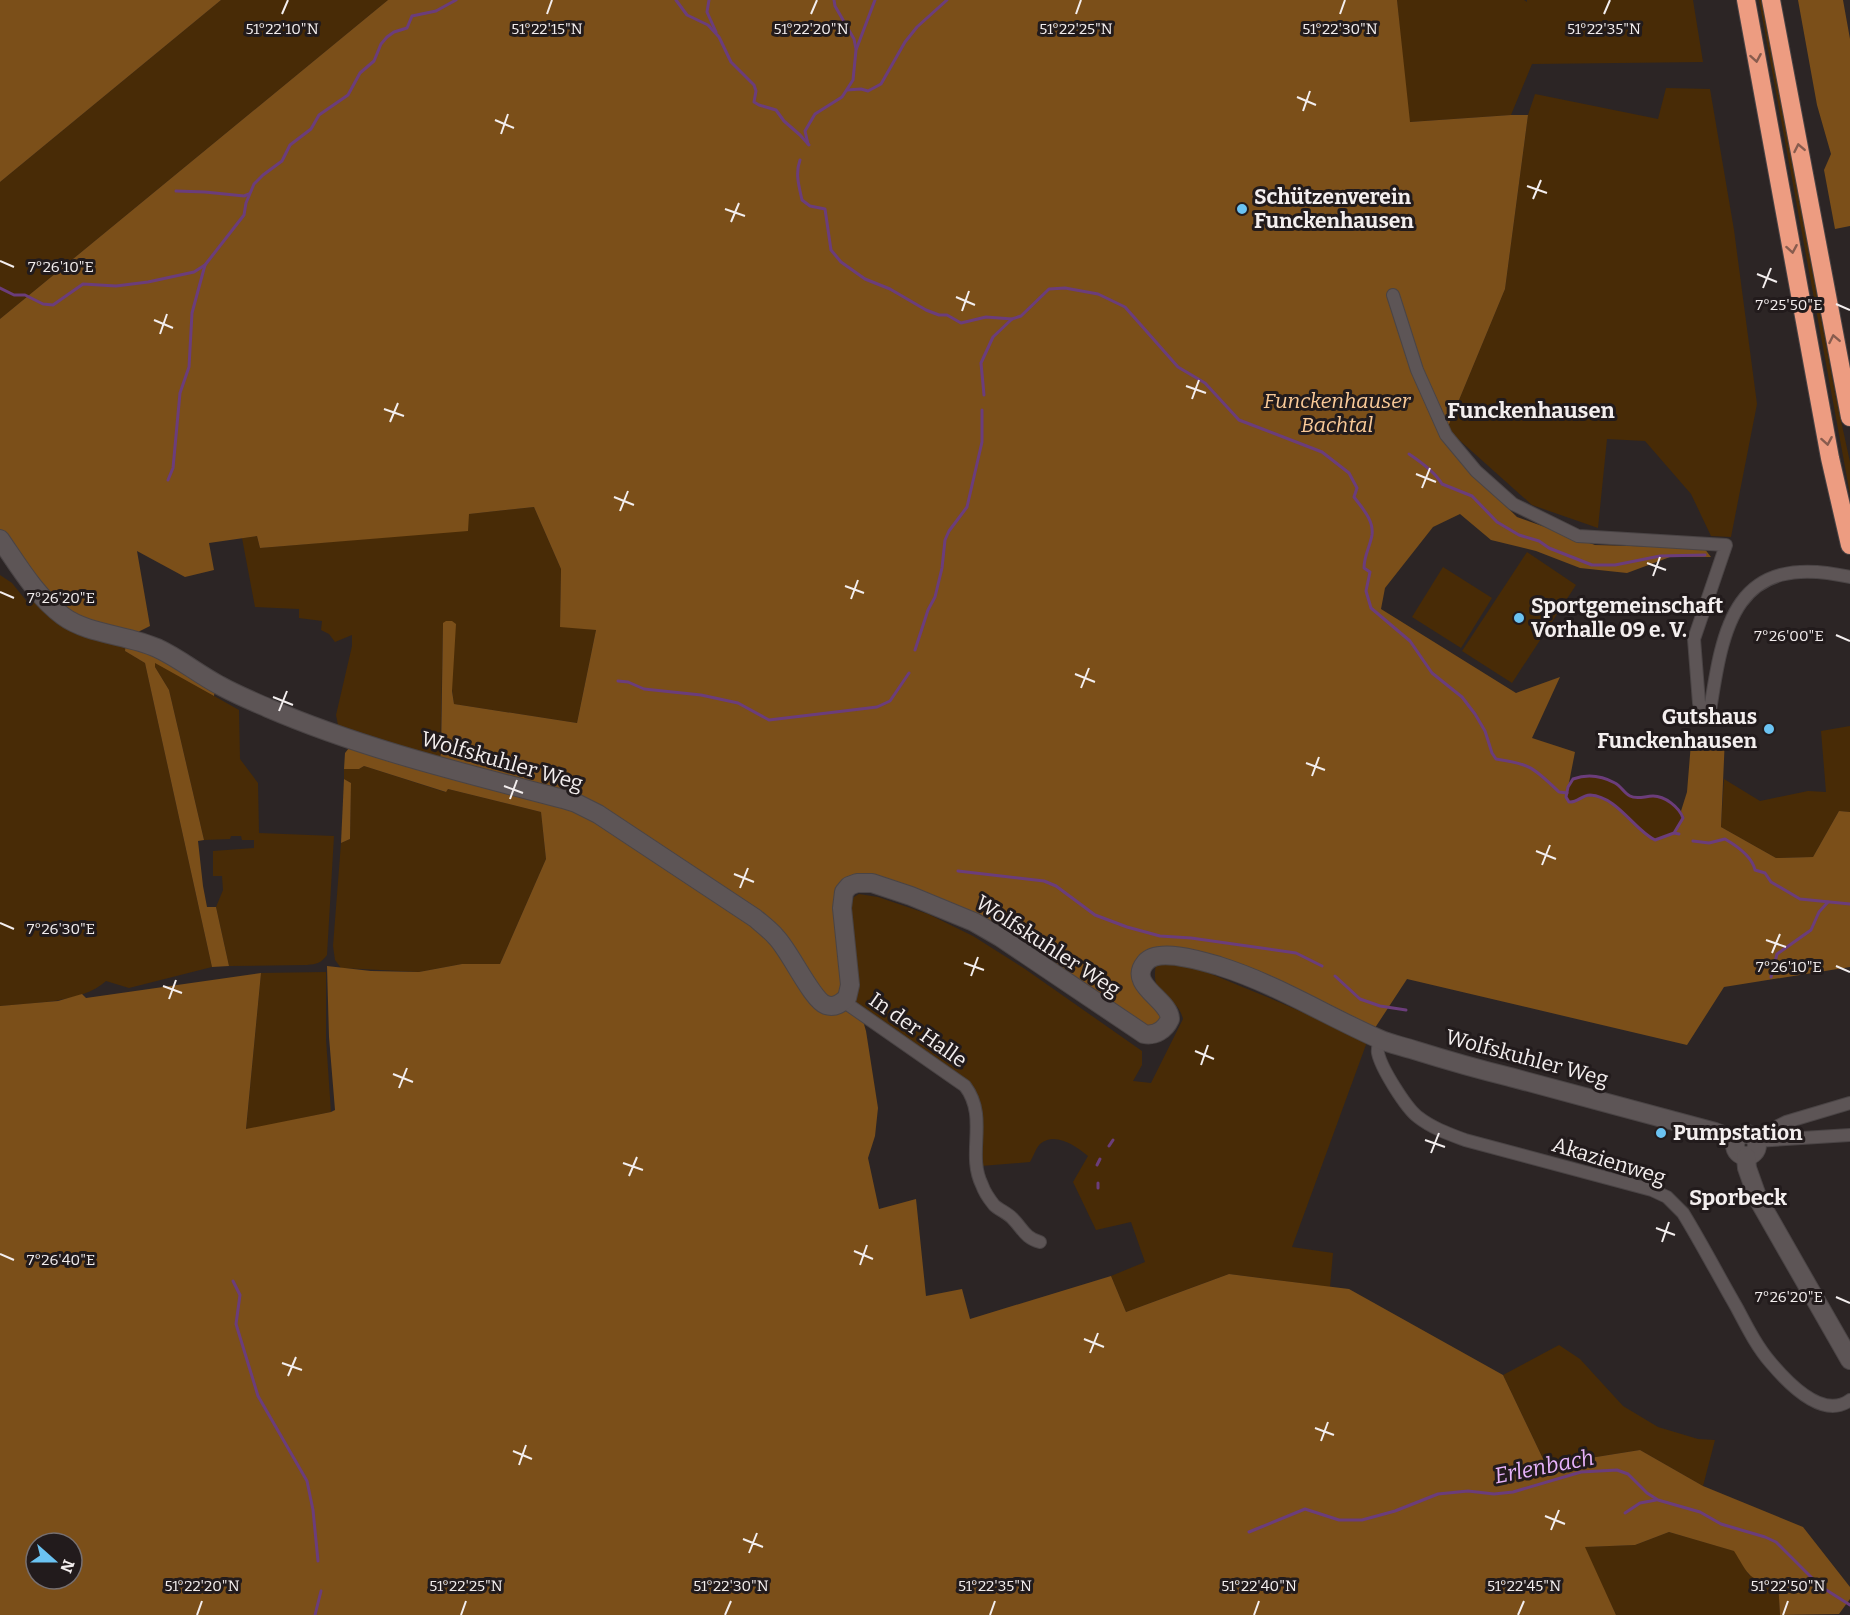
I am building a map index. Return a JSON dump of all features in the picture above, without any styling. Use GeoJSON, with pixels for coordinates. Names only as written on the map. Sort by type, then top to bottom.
{"type":"FeatureCollection","features":[{"type":"Feature","properties":{"kind":"highway"},"geometry":{"type":"LineString","coordinates":[[1746,0],[1830,458],[1850,545]]}},
{"type":"Feature","properties":{"kind":"highway"},"geometry":{"type":"LineString","coordinates":[[1772,0],[1850,417]]}},
{"type":"Feature","properties":{"kind":"street"},"geometry":{"type":"LineString","coordinates":[[1393,295],[1418,370],[1446,435],[1476,471],[1513,504],[1578,536],[1726,545],[1694,639],[1698,703],[1709,717],[1717,659],[1734,612],[1743,598],[1768,578],[1788,573],[1833,573],[1850,577]]}},
{"type":"Feature","properties":{"kind":"street","name":"Wolfskuhler Weg"},"geometry":{"type":"LineString","coordinates":[[0,539],[30,583],[63,616],[79,624],[129,637],[157,648],[219,685],[269,709],[326,731],[458,772],[569,801],[598,814],[755,918],[777,937],[794,959],[814,994],[828,1006],[837,1006],[847,998],[850,985],[842,908],[844,892],[849,886],[857,883],[872,883],[949,910],[983,927],[1144,1034],[1149,1035],[1162,1030],[1170,1020],[1167,1009],[1146,986],[1142,978],[1145,963],[1155,956],[1162,955],[1203,961],[1246,975],[1289,993],[1380,1039],[1453,1062],[1715,1132],[1737,1140],[1747,1134],[1763,1140],[1850,1135]]}},
{"type":"Feature","properties":{"kind":"street","name":"In der Halle"},"geometry":{"type":"LineString","coordinates":[[843,1001],[964,1086],[974,1102],[977,1113],[976,1166],[981,1185],[995,1205],[1012,1218],[1026,1237],[1040,1242]]}},
{"type":"Feature","properties":{"kind":"street","name":"Akazienweg"},"geometry":{"type":"LineString","coordinates":[[1380,1039],[1378,1051],[1380,1058],[1395,1088],[1417,1117],[1443,1132],[1465,1140],[1652,1190],[1667,1197],[1683,1213],[1770,1362],[1797,1389],[1816,1402],[1830,1406],[1850,1400]]}},
{"type":"Feature","properties":{"kind":"street"},"geometry":{"type":"LineString","coordinates":[[1746,1157],[1754,1153],[1757,1145],[1778,1126],[1850,1103]]}},
{"type":"Feature","properties":{"kind":"street"},"geometry":{"type":"LineString","coordinates":[[1737,1140],[1738,1153],[1746,1157]]}},
{"type":"Feature","properties":{"kind":"street"},"geometry":{"type":"LineString","coordinates":[[1746,1157],[1747,1168],[1758,1199],[1850,1360]]}},
{"type":"Feature","properties":{"kind":"shaded area"},"geometry":{"type":"Polygon","coordinates":[[[221,0],[388,0],[0,319],[0,182],[221,0]]]}},
{"type":"Feature","properties":{"kind":"shaded area"},"geometry":{"type":"Polygon","coordinates":[[[1397,0],[1524,0],[1527,2],[1527,0],[1693,0],[1703,62],[1532,64],[1511,115],[1409,122],[1397,0]]]}},
{"type":"Feature","properties":{"kind":"shaded area"},"geometry":{"type":"Polygon","coordinates":[[[1759,0],[1762,0],[1835,393],[1850,462],[1850,494],[1759,0]]]}},
{"type":"Feature","properties":{"kind":"shaded area"},"geometry":{"type":"Polygon","coordinates":[[[1666,88],[1710,89],[1734,230],[1757,404],[1731,537],[1711,536],[1691,494],[1645,441],[1607,439],[1598,528],[1532,505],[1447,429],[1505,289],[1528,115],[1535,94],[1658,119],[1666,88]]]}},
{"type":"Feature","properties":{"kind":"shaded area"},"geometry":{"type":"Polygon","coordinates":[[[534,507],[561,569],[560,626],[596,630],[577,723],[454,704],[443,624],[440,758],[338,725],[336,715],[352,646],[352,635],[335,642],[329,634],[321,630],[322,621],[299,618],[299,609],[255,607],[242,538],[257,536],[260,548],[468,530],[468,514],[534,507]]]}},
{"type":"Feature","properties":{"kind":"shaded area","name":"Sportgemeinschaft Vorhalle 09 e. V."},"geometry":{"type":"Polygon","coordinates":[[[1527,552],[1576,585],[1512,683],[1462,651],[1527,552]]]}},
{"type":"Feature","properties":{"kind":"shaded area"},"geometry":{"type":"Polygon","coordinates":[[[1443,567],[1492,598],[1461,648],[1412,617],[1443,567]]]}},
{"type":"Feature","properties":{"kind":"shaded area"},"geometry":{"type":"Polygon","coordinates":[[[0,575],[12,583],[28,603],[39,601],[126,642],[125,651],[145,663],[212,967],[129,988],[106,981],[84,994],[70,998],[0,1006],[0,575]]]}},
{"type":"Feature","properties":{"kind":"shaded area"},"geometry":{"type":"Polygon","coordinates":[[[154,662],[239,710],[240,759],[258,783],[259,833],[334,836],[327,955],[318,963],[229,966],[216,907],[223,890],[222,876],[213,876],[213,851],[254,848],[254,840],[242,840],[241,836],[231,836],[230,839],[204,840],[169,690],[154,662]]]}},
{"type":"Feature","properties":{"kind":"shaded area"},"geometry":{"type":"Polygon","coordinates":[[[1850,726],[1850,812],[1839,811],[1813,857],[1776,858],[1721,827],[1724,779],[1760,801],[1808,791],[1826,792],[1821,731],[1850,726]]]}},
{"type":"Feature","properties":{"kind":"shaded area"},"geometry":{"type":"Polygon","coordinates":[[[364,766],[445,792],[448,789],[541,812],[546,859],[500,964],[462,964],[419,972],[341,968],[335,960],[333,946],[341,843],[350,839],[351,783],[344,779],[344,769],[359,769],[364,766]]]}},
{"type":"Feature","properties":{"kind":"shaded area"},"geometry":{"type":"Polygon","coordinates":[[[1582,776],[1609,780],[1635,797],[1656,796],[1671,802],[1680,812],[1679,828],[1655,840],[1579,799],[1569,802],[1566,797],[1569,787],[1575,779],[1582,776]]]}},
{"type":"Feature","properties":{"kind":"shaded area"},"geometry":{"type":"Polygon","coordinates":[[[859,894],[878,897],[928,914],[973,936],[1025,969],[1142,1051],[1142,1065],[1133,1081],[1151,1083],[1183,1019],[1176,1005],[1160,991],[1157,985],[1156,965],[1178,965],[1209,973],[1367,1042],[1292,1247],[1333,1253],[1330,1287],[1229,1274],[1126,1312],[1111,1276],[1145,1262],[1131,1222],[1096,1230],[1073,1182],[1088,1156],[1065,1141],[1052,1139],[1040,1144],[1030,1162],[981,1166],[974,1095],[855,1004],[858,976],[851,912],[854,897],[859,894]]]}},
{"type":"Feature","properties":{"kind":"shaded area"},"geometry":{"type":"Polygon","coordinates":[[[326,972],[326,1039],[331,1112],[246,1130],[261,973],[326,972]]]}},
{"type":"Feature","properties":{"kind":"shaded area"},"geometry":{"type":"Polygon","coordinates":[[[1559,1345],[1580,1359],[1623,1406],[1658,1427],[1698,1439],[1715,1440],[1703,1486],[1640,1450],[1546,1465],[1503,1375],[1559,1345]]]}},
{"type":"Feature","properties":{"kind":"shaded area"},"geometry":{"type":"Polygon","coordinates":[[[1669,1532],[1735,1551],[1749,1575],[1778,1581],[1780,1615],[1616,1615],[1584,1547],[1635,1545],[1669,1532]]]}},
{"type":"Feature","properties":{"kind":"green space"},"geometry":{"type":"Polygon","coordinates":[[[0,0],[221,0],[0,182],[0,0]]]}},
{"type":"Feature","properties":{"kind":"green space","name":"Funckenhauser Bachtal"},"geometry":{"type":"Polygon","coordinates":[[[388,0],[1397,0],[1410,122],[1528,115],[1505,289],[1447,429],[1463,464],[1517,517],[1595,545],[1704,548],[1711,557],[1670,557],[1627,573],[1580,568],[1536,551],[1491,540],[1460,514],[1433,527],[1385,588],[1381,609],[1516,693],[1560,677],[1532,738],[1575,752],[1566,798],[1569,802],[1588,796],[1601,798],[1617,808],[1655,840],[1674,833],[1683,818],[1681,811],[1687,792],[1691,743],[1725,737],[1721,827],[1776,858],[1813,857],[1839,811],[1850,812],[1850,967],[1724,987],[1687,1045],[1407,979],[1371,1034],[1325,1012],[1170,956],[1142,967],[1167,1009],[1156,1033],[949,910],[849,886],[847,998],[861,1014],[866,1031],[878,1108],[875,1136],[868,1158],[879,1209],[916,1199],[926,1296],[962,1289],[970,1319],[1111,1276],[1126,1312],[1229,1274],[1349,1289],[1503,1375],[1546,1465],[1640,1450],[1703,1486],[1803,1527],[1850,1587],[1850,1599],[1839,1614],[1780,1615],[1778,1581],[1755,1579],[1746,1571],[1734,1551],[1669,1532],[1635,1545],[1585,1547],[1616,1615],[0,1615],[0,1006],[58,1001],[82,994],[86,998],[261,973],[246,1129],[335,1110],[329,1037],[327,966],[371,971],[419,972],[462,964],[500,964],[546,859],[541,812],[448,789],[446,792],[364,766],[359,769],[344,769],[345,753],[349,748],[437,771],[441,753],[443,623],[446,621],[456,624],[452,691],[454,704],[577,723],[596,630],[560,627],[561,569],[534,507],[469,514],[468,531],[260,548],[257,536],[209,543],[214,570],[185,577],[137,551],[150,626],[128,637],[79,624],[0,539],[0,319],[388,0]]]}},
{"type":"Feature","properties":{"kind":"green space"},"geometry":{"type":"Polygon","coordinates":[[[1798,0],[1843,0],[1850,39],[1850,226],[1835,229],[1824,170],[1831,154],[1817,105],[1798,0]]]}},
{"type":"Feature","properties":{"kind":"green space"},"geometry":{"type":"Polygon","coordinates":[[[126,642],[148,651],[215,690],[214,696],[155,663],[155,667],[169,690],[204,840],[198,841],[207,907],[216,907],[229,966],[212,967],[145,663],[125,651],[126,642]]]}},
{"type":"Feature","properties":{"kind":"green space"},"geometry":{"type":"Polygon","coordinates":[[[344,779],[351,783],[350,839],[341,843],[344,779]]]}},
{"type":"Feature","properties":{"kind":"waterway"},"geometry":{"type":"LineString","coordinates":[[0,288],[14,295],[25,295],[43,304],[53,305],[83,284],[116,286],[194,272],[205,265],[244,215],[254,184],[282,161],[290,145],[311,129],[319,115],[348,95],[360,73],[374,61],[381,44],[387,37],[407,28],[412,16],[436,11],[456,0]]}},
{"type":"Feature","properties":{"kind":"waterway"},"geometry":{"type":"LineString","coordinates":[[676,0],[687,15],[708,25],[719,37],[731,62],[754,85],[756,91],[754,102],[776,110],[809,145]]}},
{"type":"Feature","properties":{"kind":"waterway"},"geometry":{"type":"LineString","coordinates":[[709,0],[707,12],[716,32]]}},
{"type":"Feature","properties":{"kind":"waterway"},"geometry":{"type":"LineString","coordinates":[[834,0],[835,6],[854,39],[856,49]]}},
{"type":"Feature","properties":{"kind":"waterway"},"geometry":{"type":"LineString","coordinates":[[808,144],[805,131],[815,114],[842,97],[853,80],[856,50],[875,0]]}},
{"type":"Feature","properties":{"kind":"waterway"},"geometry":{"type":"LineString","coordinates":[[847,90],[868,91],[881,84],[905,42],[917,27],[947,0]]}},
{"type":"Feature","properties":{"kind":"waterway"},"geometry":{"type":"LineString","coordinates":[[800,160],[798,175],[802,200],[810,206],[825,209],[831,250],[841,262],[865,279],[890,289],[926,310],[939,315],[947,315],[961,323],[986,317],[1012,319],[1021,316],[1049,289],[1065,288],[1098,294],[1125,307],[1178,367],[1205,383],[1239,420],[1322,452],[1349,473],[1357,488],[1354,497],[1367,514],[1372,530],[1364,568],[1370,572],[1366,591],[1371,608],[1410,641],[1432,673],[1462,697],[1485,731],[1496,759],[1525,765],[1544,777],[1559,792],[1567,793]]}},
{"type":"Feature","properties":{"kind":"waterway"},"geometry":{"type":"LineString","coordinates":[[176,191],[244,196],[249,194]]}},
{"type":"Feature","properties":{"kind":"waterway"},"geometry":{"type":"LineString","coordinates":[[168,480],[173,468],[180,393],[189,367],[192,313],[205,265]]}},
{"type":"Feature","properties":{"kind":"waterway"},"geometry":{"type":"LineString","coordinates":[[984,395],[981,363],[993,337],[1012,319]]}},
{"type":"Feature","properties":{"kind":"waterway"},"geometry":{"type":"LineString","coordinates":[[915,650],[928,610],[935,597],[942,568],[945,540],[967,507],[982,442],[982,410]]}},
{"type":"Feature","properties":{"kind":"waterway"},"geometry":{"type":"LineString","coordinates":[[1409,454],[1432,471],[1442,484],[1472,496],[1497,522],[1519,535],[1539,541],[1549,548],[1592,565],[1615,565],[1660,556],[1705,555]]}},
{"type":"Feature","properties":{"kind":"waterway"},"geometry":{"type":"LineString","coordinates":[[618,681],[628,682],[644,689],[701,695],[738,703],[769,720],[877,707],[890,701],[909,673]]}},
{"type":"Feature","properties":{"kind":"waterway"},"geometry":{"type":"LineString","coordinates":[[1674,833],[1655,840],[1617,807],[1600,797],[1587,795],[1569,802],[1566,797],[1568,787],[1573,779],[1594,777],[1615,783],[1633,797],[1653,796],[1667,800],[1675,806],[1683,818],[1674,833],[1679,834]]}},
{"type":"Feature","properties":{"kind":"waterway"},"geometry":{"type":"LineString","coordinates":[[1693,841],[1709,843],[1725,839],[1747,856],[1755,870],[1765,873],[1771,882],[1800,899],[1850,904]]}},
{"type":"Feature","properties":{"kind":"waterway"},"geometry":{"type":"LineString","coordinates":[[958,871],[1044,881],[1056,886],[1095,915],[1127,927],[1160,936],[1191,938],[1296,953],[1322,966]]}},
{"type":"Feature","properties":{"kind":"waterway"},"geometry":{"type":"LineString","coordinates":[[1771,977],[1777,954],[1811,930],[1819,912],[1828,902]]}},
{"type":"Feature","properties":{"kind":"waterway"},"geometry":{"type":"LineString","coordinates":[[1335,976],[1360,999],[1380,1006],[1406,1010]]}},
{"type":"Feature","properties":{"kind":"waterway"},"geometry":{"type":"LineString","coordinates":[[1109,1146],[1113,1140]]}},
{"type":"Feature","properties":{"kind":"waterway"},"geometry":{"type":"LineString","coordinates":[[1097,1165],[1100,1159]]}},
{"type":"Feature","properties":{"kind":"waterway"},"geometry":{"type":"LineString","coordinates":[[1098,1183],[1098,1188]]}},
{"type":"Feature","properties":{"kind":"waterway"},"geometry":{"type":"LineString","coordinates":[[233,1281],[240,1295],[236,1324],[258,1396],[307,1481],[313,1510],[318,1561]]}},
{"type":"Feature","properties":{"kind":"waterway","name":"Erlenbach"},"geometry":{"type":"LineString","coordinates":[[1249,1532],[1305,1509],[1339,1520],[1362,1520],[1395,1511],[1438,1494],[1468,1491],[1494,1494],[1513,1492],[1581,1472],[1617,1470],[1628,1474],[1647,1493],[1658,1500],[1700,1512],[1721,1524],[1776,1542],[1820,1586],[1850,1605]]}},
{"type":"Feature","properties":{"kind":"waterway"},"geometry":{"type":"LineString","coordinates":[[1625,1513],[1640,1503],[1656,1500]]}},
{"type":"Feature","properties":{"kind":"waterway"},"geometry":{"type":"LineString","coordinates":[[315,1615],[321,1591]]}},
{"type":"Feature","properties":{"kind":"place","name":"Schützenverein Funckenhausen"},"geometry":{"type":"Point","coordinates":[1242,209]}},
{"type":"Feature","properties":{"kind":"place","name":"Sportgemeinschaft Vorhalle 09 e. V."},"geometry":{"type":"Point","coordinates":[1519,618]}},
{"type":"Feature","properties":{"kind":"place","name":"Gutshaus Funckenhausen"},"geometry":{"type":"Point","coordinates":[1769,729]}},
{"type":"Feature","properties":{"kind":"place","name":"Pumpstation"},"geometry":{"type":"Point","coordinates":[1661,1133]}},
{"type":"Feature","properties":{"kind":"district","name":"Funckenhausen"},"geometry":{"type":"Point","coordinates":[1531,410]}},
{"type":"Feature","properties":{"kind":"district","name":"Sporbeck"},"geometry":{"type":"Point","coordinates":[1738,1197]}}]}
